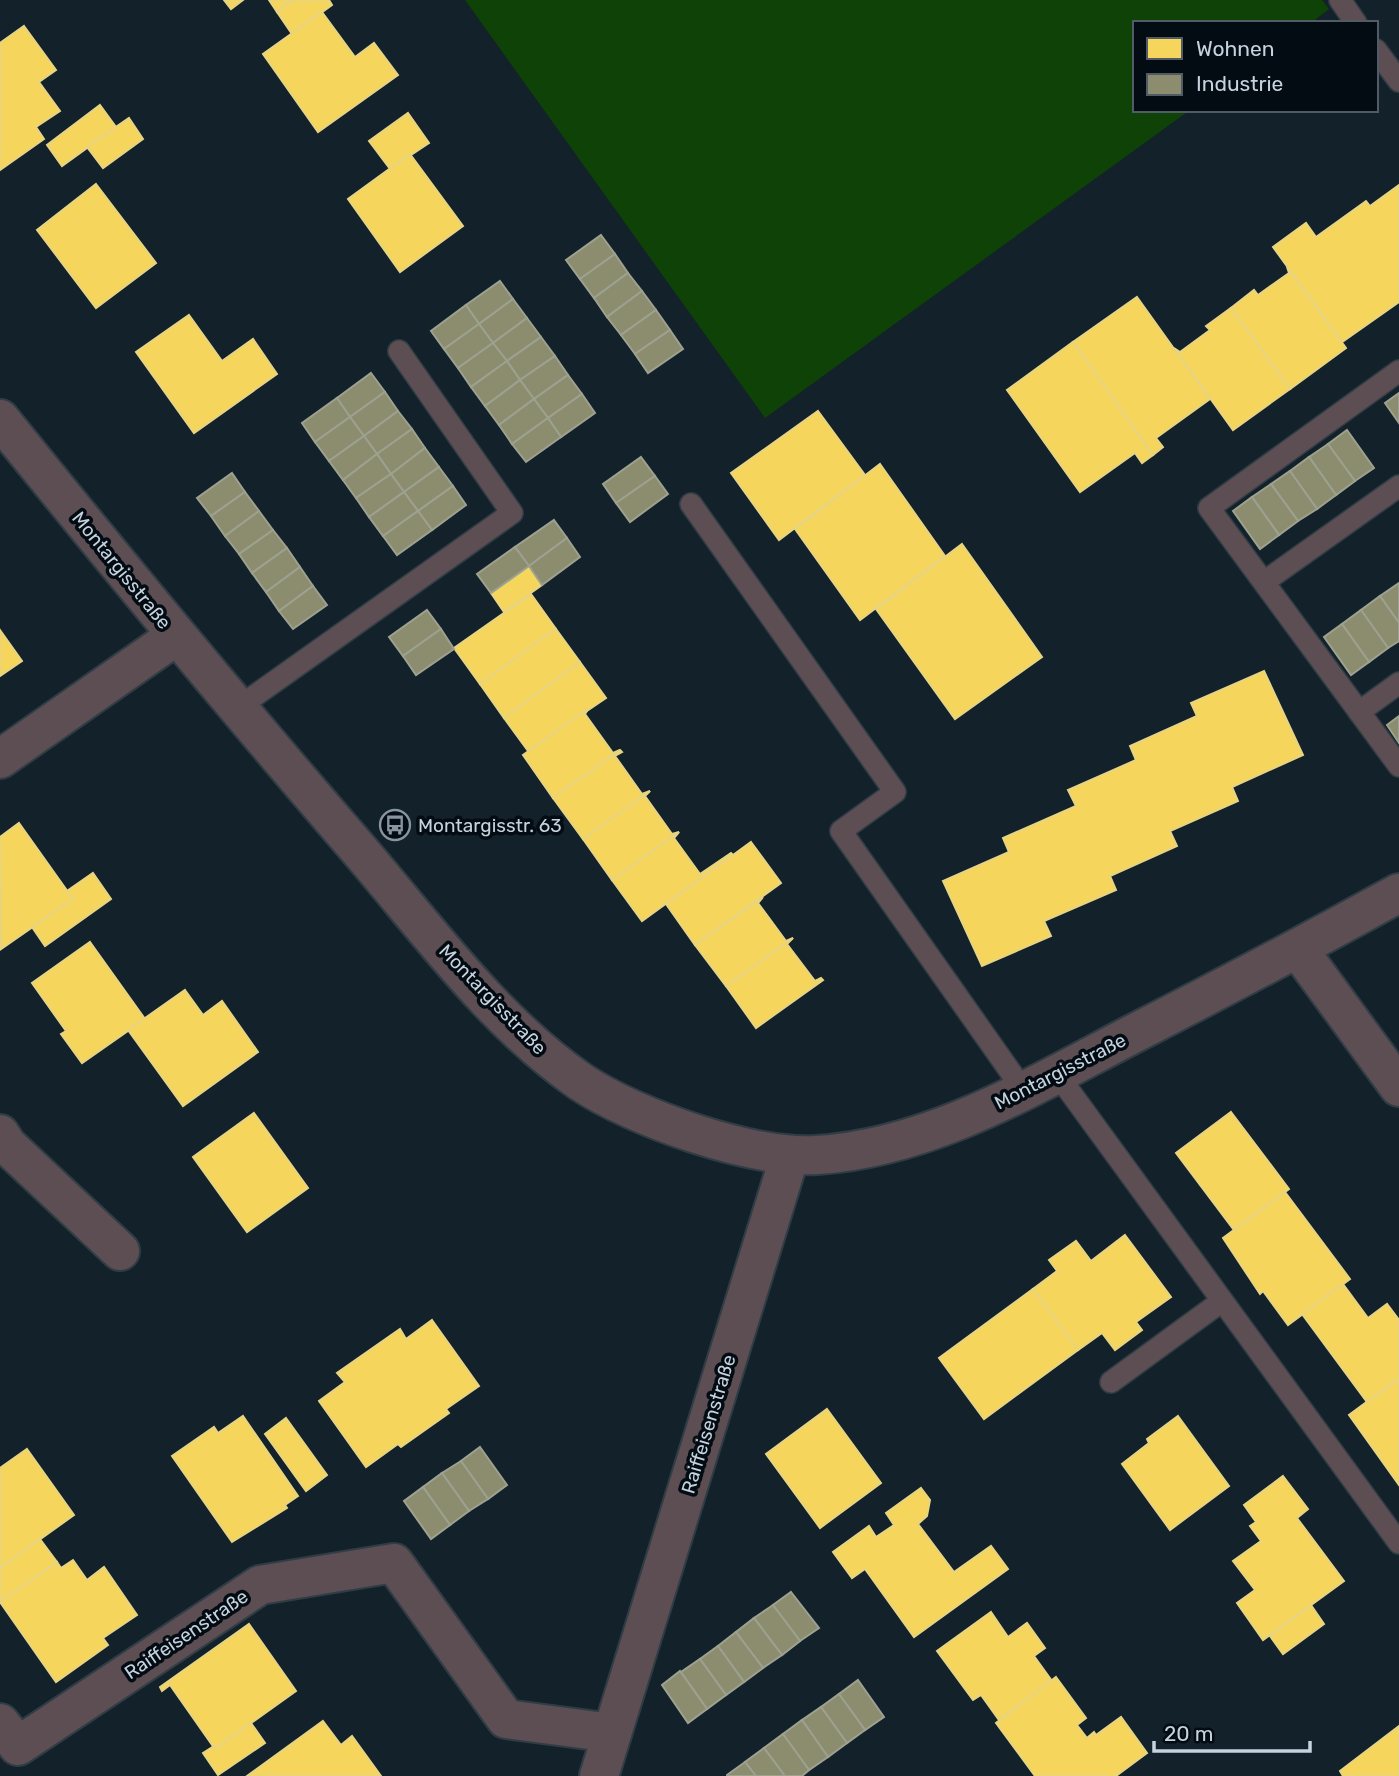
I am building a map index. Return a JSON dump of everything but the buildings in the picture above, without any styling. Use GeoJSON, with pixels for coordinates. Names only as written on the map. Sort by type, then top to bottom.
{"type":"FeatureCollection","features":[{"type":"Feature","properties":{"kind":"street","name":"Montargisstraße"},"geometry":{"type":"LineString","coordinates":[[0,419],[236,709],[480,991],[536,1046],[583,1083],[636,1112],[711,1138],[790,1155],[817,1155],[879,1145],[961,1120],[1041,1082],[1298,949],[1399,893]]}},
{"type":"Feature","properties":{"kind":"street"},"geometry":{"type":"LineString","coordinates":[[0,759],[176,636]]}},
{"type":"Feature","properties":{"kind":"street"},"geometry":{"type":"LineString","coordinates":[[1298,949],[1399,1087]]}},
{"type":"Feature","properties":{"kind":"street"},"geometry":{"type":"LineString","coordinates":[[3,1143],[120,1251]]}},
{"type":"Feature","properties":{"kind":"street","name":"Raiffeisenstraße"},"geometry":{"type":"LineString","coordinates":[[599,1776],[790,1155]]}},
{"type":"Feature","properties":{"kind":"street","name":"Raiffeisenstraße"},"geometry":{"type":"LineString","coordinates":[[0,1723],[18,1746],[260,1585],[394,1563],[506,1720],[612,1732]]}},
{"type":"Feature","properties":{"kind":"lane"},"geometry":{"type":"LineString","coordinates":[[1340,0],[1355,21]]}},
{"type":"Feature","properties":{"kind":"lane"},"geometry":{"type":"LineString","coordinates":[[1378,53],[1399,81]]}},
{"type":"Feature","properties":{"kind":"lane"},"geometry":{"type":"LineString","coordinates":[[236,709],[512,513],[399,351]]}},
{"type":"Feature","properties":{"kind":"lane"},"geometry":{"type":"LineString","coordinates":[[1399,371],[1209,508],[1399,766]]}},
{"type":"Feature","properties":{"kind":"lane"},"geometry":{"type":"LineString","coordinates":[[1264,582],[1399,486]]}},
{"type":"Feature","properties":{"kind":"lane"},"geometry":{"type":"LineString","coordinates":[[691,504],[895,792],[841,831],[1041,1082],[1222,1301],[1399,1543]]}},
{"type":"Feature","properties":{"kind":"lane"},"geometry":{"type":"LineString","coordinates":[[1359,712],[1399,683]]}},
{"type":"Feature","properties":{"kind":"lane"},"geometry":{"type":"LineString","coordinates":[[1111,1382],[1222,1301]]}},
{"type":"Feature","properties":{"kind":"green space"},"geometry":{"type":"Polygon","coordinates":[[[465,0],[1322,0],[1329,9],[1314,21],[1133,21],[1133,112],[1187,112],[765,418],[465,0]]]}},
{"type":"Feature","properties":{"kind":"place","name":"Montargisstr. 63"},"geometry":{"type":"Point","coordinates":[395,825]}}]}
